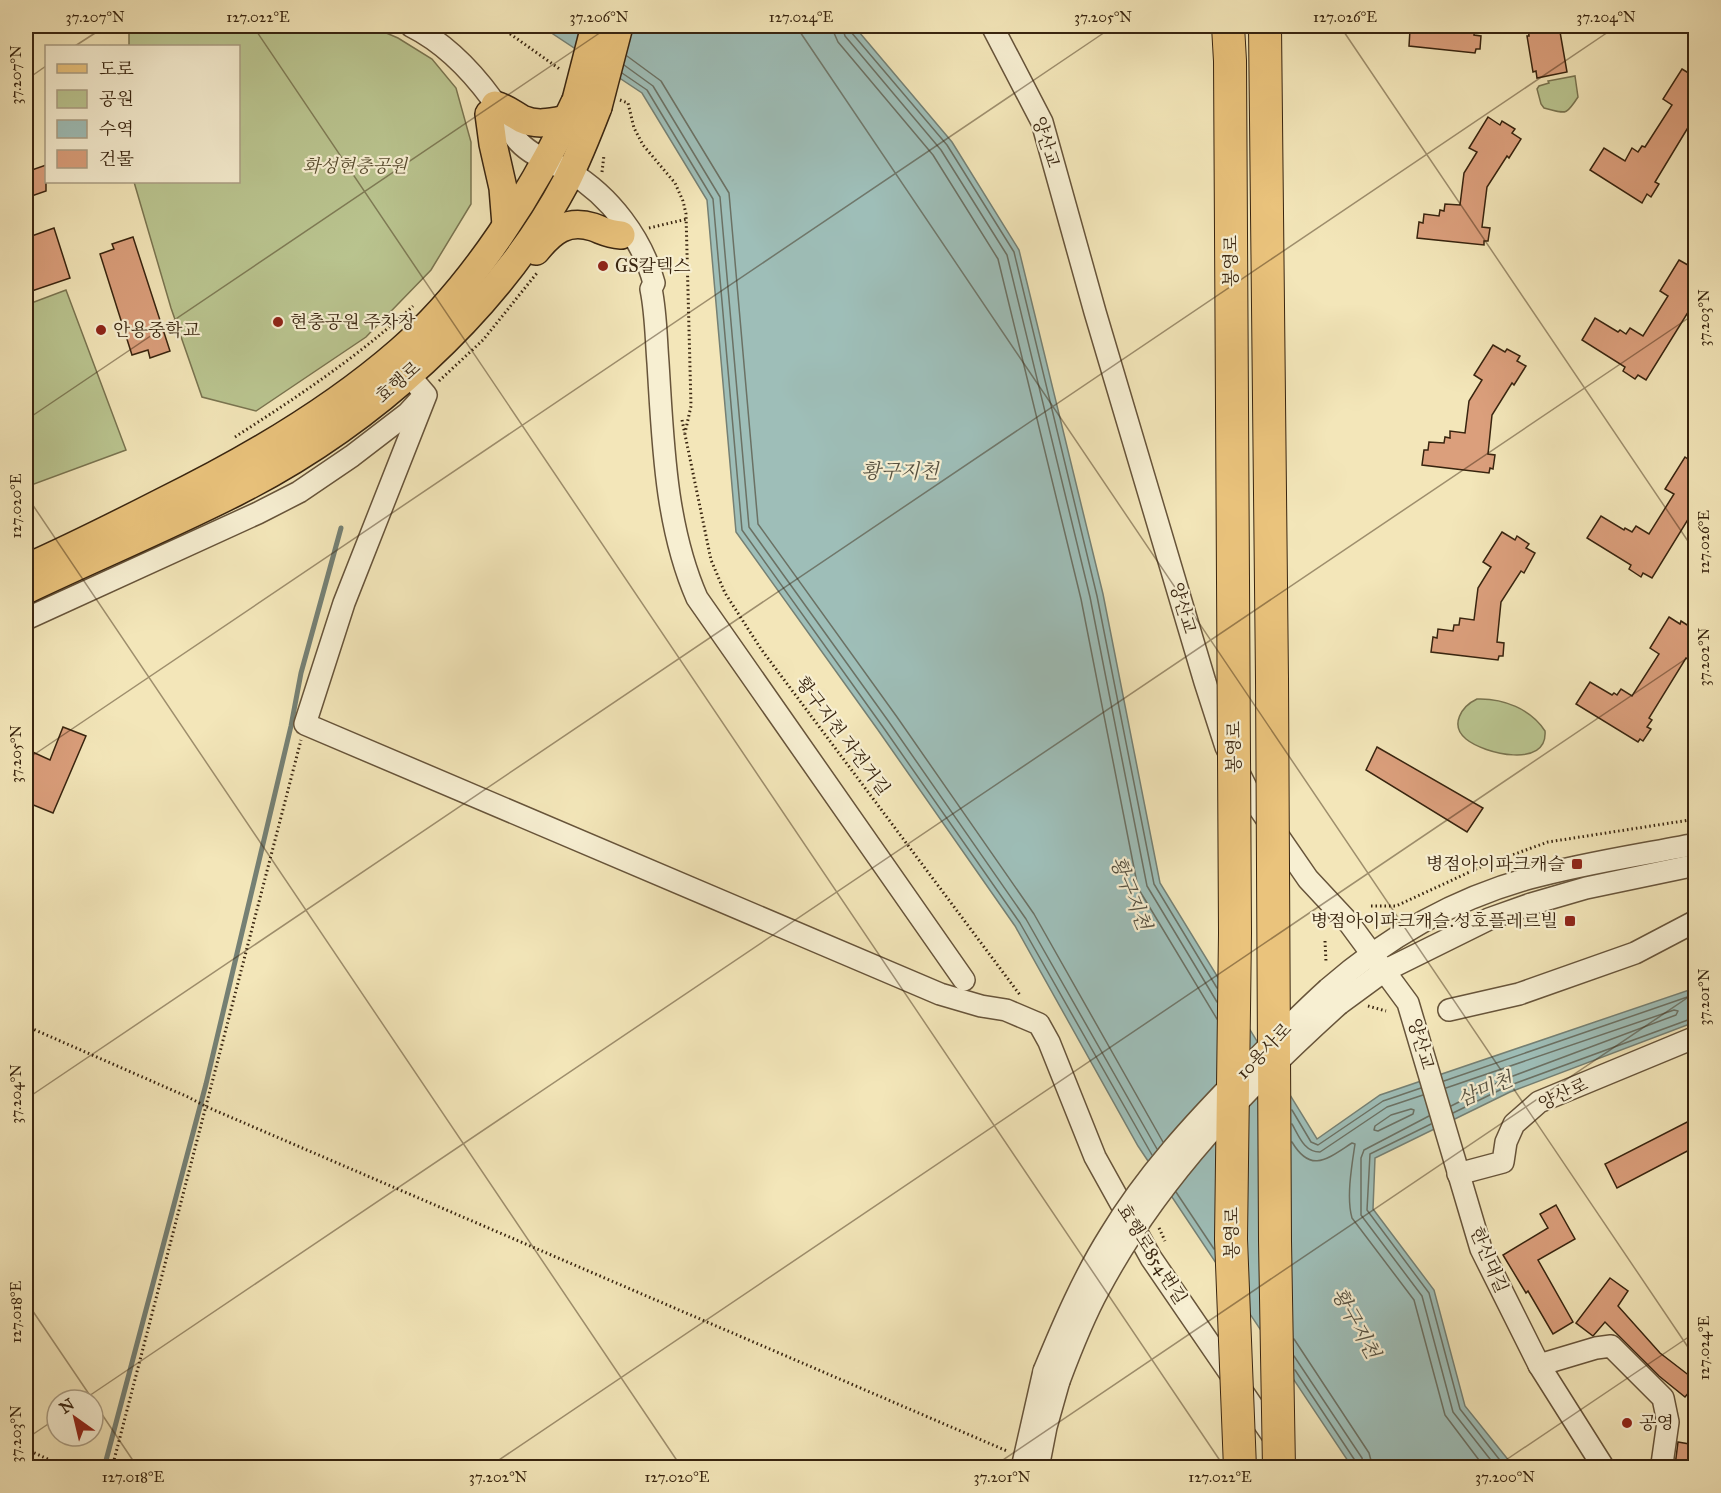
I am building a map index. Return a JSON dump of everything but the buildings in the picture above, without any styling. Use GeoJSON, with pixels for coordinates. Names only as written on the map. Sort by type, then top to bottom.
{"type":"FeatureCollection","features":[{"type":"Feature","properties":{"kind":"highway","name":"봉영로"},"geometry":{"type":"LineString","coordinates":[[1228,26],[1235,933],[1231,1239],[1240,1467]]}},
{"type":"Feature","properties":{"kind":"highway","name":"봉영로"},"geometry":{"type":"LineString","coordinates":[[1265,26],[1275,1241],[1279,1467]]}},
{"type":"Feature","properties":{"kind":"highway"},"geometry":{"type":"LineString","coordinates":[[1266,122],[1280,26]]}},
{"type":"Feature","properties":{"kind":"main road"},"geometry":{"type":"LineString","coordinates":[[479,305],[478,294],[481,285],[510,244],[508,236],[502,232],[502,182],[493,144],[489,103],[535,123],[590,106],[595,26]]}},
{"type":"Feature","properties":{"kind":"main road","name":"효행로"},"geometry":{"type":"LineString","coordinates":[[26,568],[76,546],[166,512],[237,492],[326,438],[386,394],[461,326],[511,267],[568,178],[590,106],[619,26]]}},
{"type":"Feature","properties":{"kind":"main road","name":"효행로"},"geometry":{"type":"LineString","coordinates":[[26,590],[166,512],[205,482],[288,433],[357,385],[401,350],[436,315],[479,264],[502,232],[542,165],[590,106]]}},
{"type":"Feature","properties":{"kind":"main road"},"geometry":{"type":"LineString","coordinates":[[511,267],[523,263],[545,240],[566,225],[592,226],[607,233],[621,235]]}},
{"type":"Feature","properties":{"kind":"street"},"geometry":{"type":"LineString","coordinates":[[411,26],[426,33],[460,59],[472,73],[489,103],[512,135],[542,165],[603,196],[631,232],[654,283],[651,289],[665,463],[678,543],[697,598],[964,980]]}},
{"type":"Feature","properties":{"kind":"street","name":"양산교"},"geometry":{"type":"LineString","coordinates":[[992,26],[1042,122],[1105,346],[1226,747],[1250,795],[1308,879],[1349,923],[1408,1003],[1451,1151]]}},
{"type":"Feature","properties":{"kind":"street"},"geometry":{"type":"LineString","coordinates":[[568,178],[600,208],[621,235],[636,260],[645,285],[651,289]]}},
{"type":"Feature","properties":{"kind":"street"},"geometry":{"type":"LineString","coordinates":[[408,374],[426,395]]}},
{"type":"Feature","properties":{"kind":"street"},"geometry":{"type":"LineString","coordinates":[[26,619],[258,513],[298,492],[352,456],[408,413],[426,395]]}},
{"type":"Feature","properties":{"kind":"street"},"geometry":{"type":"LineString","coordinates":[[305,724],[344,603],[426,395]]}},
{"type":"Feature","properties":{"kind":"street","name":"효행로854번길"},"geometry":{"type":"LineString","coordinates":[[305,724],[940,994],[981,1006],[1006,1010],[1039,1024],[1049,1042],[1095,1157],[1151,1258],[1294,1467]]}},
{"type":"Feature","properties":{"kind":"street","name":"10용사로"},"geometry":{"type":"LineString","coordinates":[[1333,996],[1371,953],[1402,932],[1450,908],[1530,878],[1695,844]]}},
{"type":"Feature","properties":{"kind":"street","name":"10용사로"},"geometry":{"type":"LineString","coordinates":[[1038,1467],[1060,1333],[1109,1236],[1135,1196],[1164,1158],[1299,1015],[1489,919],[1531,904],[1615,881],[1695,865]]}},
{"type":"Feature","properties":{"kind":"street"},"geometry":{"type":"LineString","coordinates":[[1450,908],[1446,923],[1461,932]]}},
{"type":"Feature","properties":{"kind":"street"},"geometry":{"type":"LineString","coordinates":[[1449,1010],[1519,994],[1635,953],[1695,921]]}},
{"type":"Feature","properties":{"kind":"street","name":"양산로"},"geometry":{"type":"LineString","coordinates":[[1458,1174],[1503,1162],[1506,1142],[1514,1124],[1539,1102],[1695,1037]]}},
{"type":"Feature","properties":{"kind":"street","name":"한신대길"},"geometry":{"type":"LineString","coordinates":[[1451,1151],[1481,1249],[1539,1365],[1604,1467]]}},
{"type":"Feature","properties":{"kind":"street"},"geometry":{"type":"LineString","coordinates":[[1539,1365],[1596,1348],[1611,1346],[1663,1398],[1668,1422],[1662,1464],[1659,1467]]}},
{"type":"Feature","properties":{"kind":"street","name":"10용사로"},"geometry":{"type":"LineString","coordinates":[[1022,1467],[1052,1376]]}},
{"type":"Feature","properties":{"kind":"path"},"geometry":{"type":"LineString","coordinates":[[500,26],[565,73]]}},
{"type":"Feature","properties":{"kind":"path","name":"황구지천 자전거길"},"geometry":{"type":"LineString","coordinates":[[590,106],[628,103],[634,128],[643,145],[675,183],[683,201],[687,219],[691,406],[685,435]]}},
{"type":"Feature","properties":{"kind":"path"},"geometry":{"type":"LineString","coordinates":[[648,236],[644,229],[687,219]]}},
{"type":"Feature","properties":{"kind":"path"},"geometry":{"type":"LineString","coordinates":[[230,440],[308,390],[381,336],[418,301]]}},
{"type":"Feature","properties":{"kind":"path","name":"황구지천 자전거길"},"geometry":{"type":"LineString","coordinates":[[681,412],[711,560],[725,593],[761,649],[1020,995]]}},
{"type":"Feature","properties":{"kind":"path"},"geometry":{"type":"LineString","coordinates":[[112,1467],[305,724]]}},
{"type":"Feature","properties":{"kind":"path"},"geometry":{"type":"LineString","coordinates":[[1325,941],[1326,962]]}},
{"type":"Feature","properties":{"kind":"path"},"geometry":{"type":"LineString","coordinates":[[26,1026],[207,1107],[1008,1451]]}},
{"type":"Feature","properties":{"kind":"path"},"geometry":{"type":"LineString","coordinates":[[26,1449],[67,1467]]}},
{"type":"Feature","properties":{"kind":"green space","name":"화성현충공원"},"geometry":{"type":"Polygon","coordinates":[[[129,26],[360,26],[377,29],[398,38],[432,59],[456,88],[471,142],[471,204],[431,270],[366,337],[256,411],[202,397],[171,308],[134,183],[240,183],[240,45],[129,45],[129,26]]]}},
{"type":"Feature","properties":{"kind":"green space"},"geometry":{"type":"Polygon","coordinates":[[[1575,76],[1578,97],[1570,108],[1561,112],[1544,108],[1537,89],[1539,86],[1549,83],[1548,81],[1575,76]]]}},
{"type":"Feature","properties":{"kind":"green space"},"geometry":{"type":"Polygon","coordinates":[[[66,290],[126,450],[26,487],[26,305],[66,290]]]}},
{"type":"Feature","properties":{"kind":"green space"},"geometry":{"type":"Polygon","coordinates":[[[1477,699],[1497,700],[1524,711],[1545,731],[1543,743],[1536,750],[1526,754],[1513,755],[1486,749],[1466,739],[1458,728],[1458,722],[1462,711],[1477,699]]]}},
{"type":"Feature","properties":{"kind":"water","name":"황구지천"},"geometry":{"type":"Polygon","coordinates":[[[541,26],[854,26],[952,142],[1019,250],[1103,594],[1160,883],[1317,1139],[1380,1095],[1695,988],[1695,1022],[1510,1092],[1375,1158],[1373,1209],[1434,1290],[1465,1406],[1514,1467],[1352,1467],[1138,1146],[1015,926],[736,532],[707,200],[642,93],[541,26]]]}},
{"type":"Feature","properties":{"kind":"waterway"},"geometry":{"type":"LineString","coordinates":[[104,1468],[206,1084],[291,726],[301,673],[341,528]]}},
{"type":"Feature","properties":{"kind":"place","name":"GS칼텍스"},"geometry":{"type":"Point","coordinates":[603,266]}},
{"type":"Feature","properties":{"kind":"place","name":"현충공원 주차장"},"geometry":{"type":"Point","coordinates":[278,322]}},
{"type":"Feature","properties":{"kind":"place","name":"안용중학교"},"geometry":{"type":"Point","coordinates":[101,330]}},
{"type":"Feature","properties":{"kind":"place","name":"병점아이파크캐슬"},"geometry":{"type":"Point","coordinates":[1577,864]}},
{"type":"Feature","properties":{"kind":"place","name":"병점아이파크캐슬.성호플레르빌"},"geometry":{"type":"Point","coordinates":[1570,921]}},
{"type":"Feature","properties":{"kind":"place","name":"공영"},"geometry":{"type":"Point","coordinates":[1627,1423]}},
{"type":"Feature","properties":{"kind":"water label","name":"삼미천"},"geometry":{"type":"Point","coordinates":[1485,1089]}}]}
